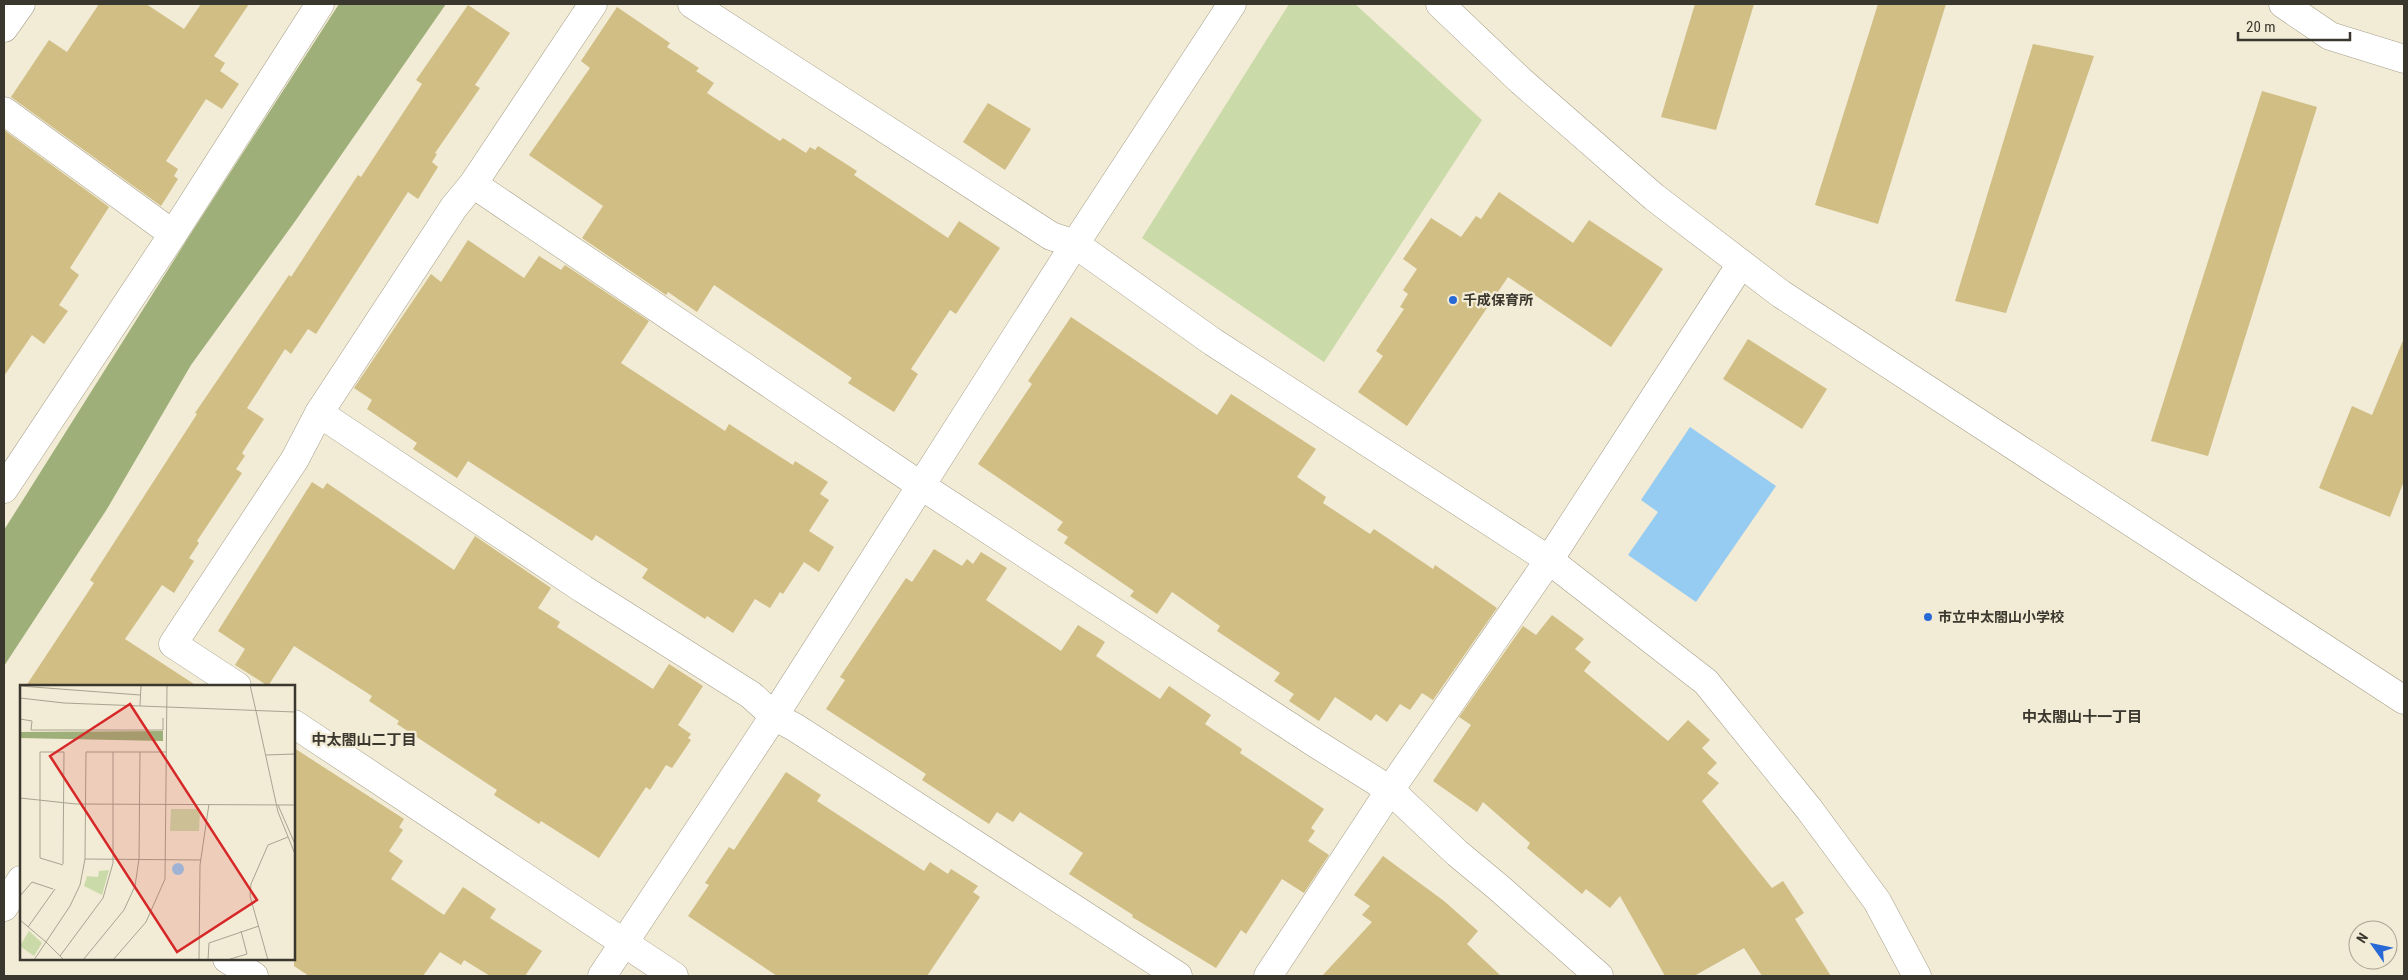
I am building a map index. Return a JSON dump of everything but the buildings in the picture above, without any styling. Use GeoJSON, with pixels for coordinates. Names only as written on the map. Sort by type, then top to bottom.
{"type":"FeatureCollection","features":[{"type":"Feature","properties":{"kind":"street"},"geometry":{"type":"LineString","coordinates":[[4,28],[20,4]]}},
{"type":"Feature","properties":{"kind":"street"},"geometry":{"type":"LineString","coordinates":[[4,489],[173,234],[320,4]]}},
{"type":"Feature","properties":{"kind":"street"},"geometry":{"type":"LineString","coordinates":[[235,685],[173,644],[295,459],[319,414],[454,207],[473,184],[593,4]]}},
{"type":"Feature","properties":{"kind":"street"},"geometry":{"type":"LineString","coordinates":[[692,4],[1051,236],[1075,244],[1213,342],[1550,560],[1706,682],[1809,809],[1877,901],[1917,976]]}},
{"type":"Feature","properties":{"kind":"street"},"geometry":{"type":"LineString","coordinates":[[602,976],[774,716],[1075,244],[1232,4]]}},
{"type":"Feature","properties":{"kind":"street"},"geometry":{"type":"LineString","coordinates":[[1440,4],[1521,81],[1654,197],[1781,294],[2404,700]]}},
{"type":"Feature","properties":{"kind":"street"},"geometry":{"type":"LineString","coordinates":[[2282,4],[2330,36],[2404,59]]}},
{"type":"Feature","properties":{"kind":"street"},"geometry":{"type":"LineString","coordinates":[[4,112],[173,234]]}},
{"type":"Feature","properties":{"kind":"street"},"geometry":{"type":"LineString","coordinates":[[473,184],[920,485],[1307,738],[1390,790],[1457,853],[1599,976]]}},
{"type":"Feature","properties":{"kind":"street"},"geometry":{"type":"LineString","coordinates":[[1268,976],[1390,790],[1550,560],[1741,264]]}},
{"type":"Feature","properties":{"kind":"street"},"geometry":{"type":"LineString","coordinates":[[319,414],[584,589],[751,695],[774,716],[796,728],[1178,976]]}},
{"type":"Feature","properties":{"kind":"street"},"geometry":{"type":"LineString","coordinates":[[295,725],[674,976]]}},
{"type":"Feature","properties":{"kind":"street"},"geometry":{"type":"LineString","coordinates":[[4,907],[20,882]]}},
{"type":"Feature","properties":{"kind":"street"},"geometry":{"type":"LineString","coordinates":[[229,960],[254,976]]}},
{"type":"Feature","properties":{"kind":"green space"},"geometry":{"type":"Polygon","coordinates":[[[339,4],[446,4],[296,220],[191,365],[107,509],[4,666],[4,530],[188,238],[339,4]]]}},
{"type":"Feature","properties":{"kind":"green space"},"geometry":{"type":"Polygon","coordinates":[[[1289,4],[1355,4],[1482,120],[1324,362],[1142,238],[1289,4]]]}},
{"type":"Feature","properties":{"kind":"water"},"geometry":{"type":"Polygon","coordinates":[[[1690,427],[1776,486],[1696,602],[1628,555],[1658,512],[1641,500],[1690,427]]]}},
{"type":"Feature","properties":{"kind":"place","name":"千成保育所"},"geometry":{"type":"Point","coordinates":[1453,300]}},
{"type":"Feature","properties":{"kind":"place","name":"市立中太閤山小学校"},"geometry":{"type":"Point","coordinates":[1928,617]}},
{"type":"Feature","properties":{"kind":"district","name":"中太閤山十一丁目"},"geometry":{"type":"Point","coordinates":[2082,717]}},
{"type":"Feature","properties":{"kind":"district","name":"中太閤山二丁目"},"geometry":{"type":"Point","coordinates":[364,740]}}]}
